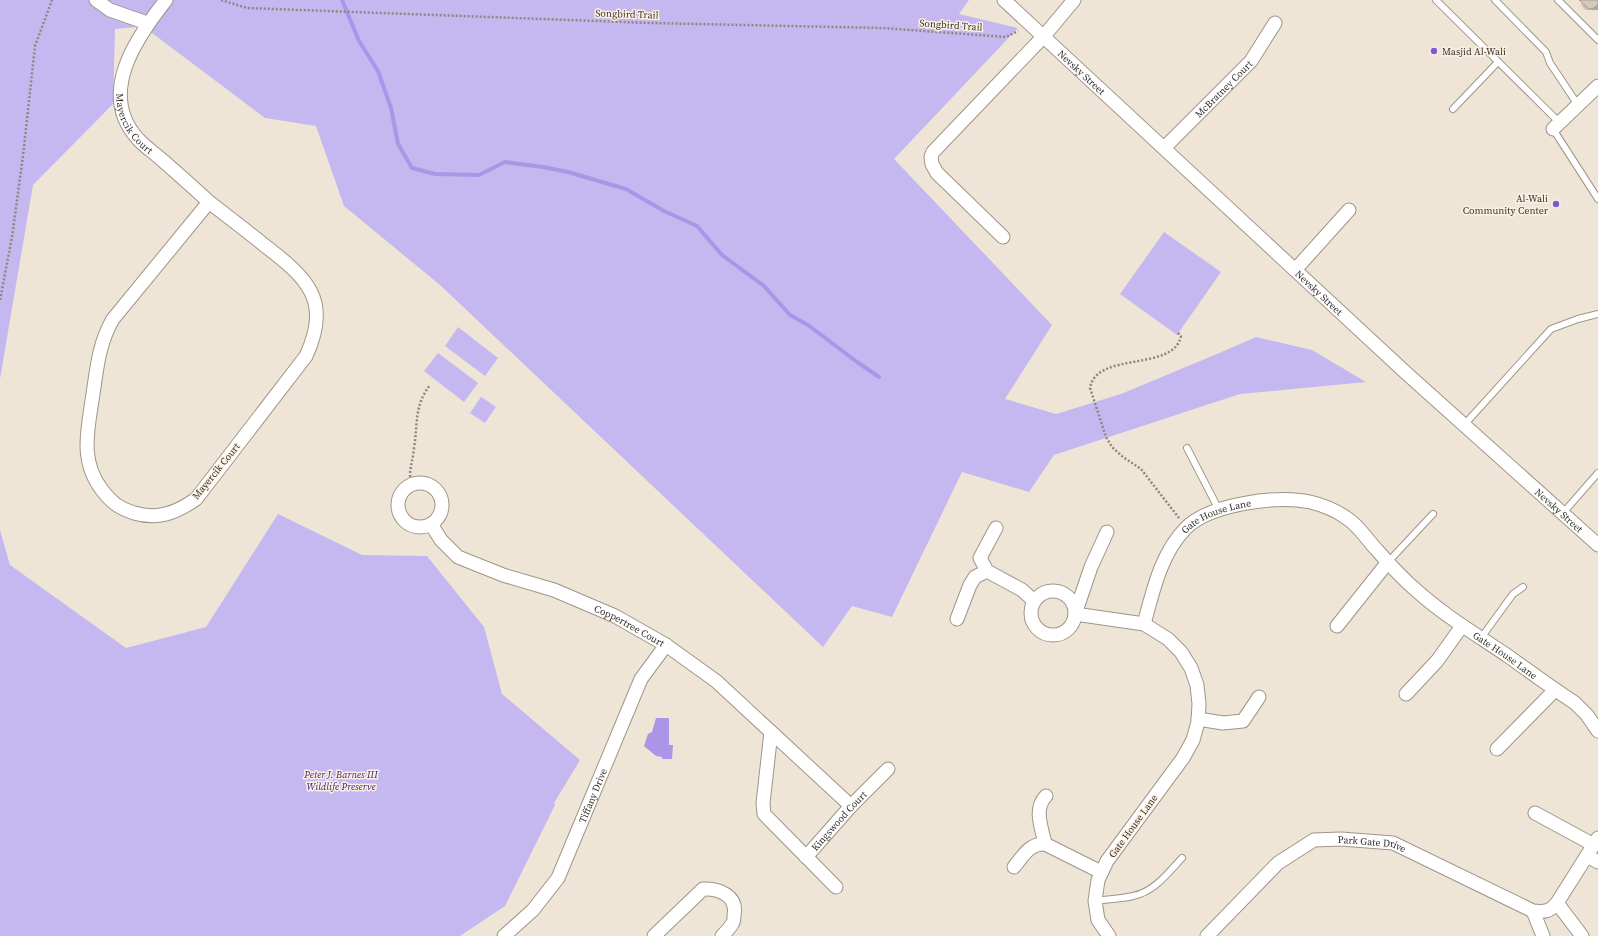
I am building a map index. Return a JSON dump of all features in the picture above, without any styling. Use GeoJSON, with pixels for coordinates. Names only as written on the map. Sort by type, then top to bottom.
{"type":"FeatureCollection","features":[{"type":"Feature","properties":{"kind":"street"},"geometry":{"type":"LineString","coordinates":[[96,0],[110,10],[148,23]]}},
{"type":"Feature","properties":{"kind":"street","name":"Mayercik Court"},"geometry":{"type":"LineString","coordinates":[[166,0],[148,23],[128,58],[120,81],[120,99],[124,118],[137,138],[209,202],[292,266],[305,281],[313,295],[317,311],[317,326],[313,341],[306,356],[196,498],[181,509],[148,517],[118,508],[95,480],[89,465],[87,434],[98,360],[105,332],[113,319],[209,202]]}},
{"type":"Feature","properties":{"kind":"street","name":"Nevsky Street"},"geometry":{"type":"LineString","coordinates":[[1004,0],[1295,270],[1598,545]]}},
{"type":"Feature","properties":{"kind":"street"},"geometry":{"type":"LineString","coordinates":[[1003,237],[941,177],[932,164],[931,157],[933,152],[1044,36],[1074,0]]}},
{"type":"Feature","properties":{"kind":"street","name":"McBratney Court"},"geometry":{"type":"LineString","coordinates":[[1164,148],[1251,61],[1275,23]]}},
{"type":"Feature","properties":{"kind":"street"},"geometry":{"type":"LineString","coordinates":[[1557,126],[1598,86]]}},
{"type":"Feature","properties":{"kind":"street"},"geometry":{"type":"LineString","coordinates":[[1295,270],[1349,210]]}},
{"type":"Feature","properties":{"kind":"street"},"geometry":{"type":"LineString","coordinates":[[418,483],[426,483],[438,492],[441,498],[441,513],[431,524],[425,527],[410,525],[400,515],[398,501],[400,494],[405,488],[418,483]]}},
{"type":"Feature","properties":{"kind":"street","name":"Gate House Lane"},"geometry":{"type":"LineString","coordinates":[[1109,936],[1098,920],[1095,901],[1098,880],[1101,872],[1107,861],[1183,758],[1192,740],[1198,719],[1199,704],[1197,685],[1191,668],[1181,652],[1168,639],[1144,624],[1158,574],[1173,544],[1186,528],[1207,513],[1237,504],[1280,500],[1299,500],[1319,504],[1341,515],[1356,525],[1388,562],[1417,591],[1462,626],[1579,707],[1587,715],[1598,731]]}},
{"type":"Feature","properties":{"kind":"street","name":"Coppertree Court"},"geometry":{"type":"LineString","coordinates":[[431,524],[441,540],[458,557],[503,575],[554,590],[615,616],[666,645],[716,681],[851,806]]}},
{"type":"Feature","properties":{"kind":"street"},"geometry":{"type":"LineString","coordinates":[[996,528],[980,558],[987,571],[1022,590],[1034,601]]}},
{"type":"Feature","properties":{"kind":"street"},"geometry":{"type":"LineString","coordinates":[[1075,614],[1074,606],[1071,600],[1066,595],[1052,591],[1045,592],[1034,601],[1031,615],[1033,622],[1043,633],[1050,635],[1058,634],[1065,632],[1070,627],[1074,621],[1091,567],[1107,532]]}},
{"type":"Feature","properties":{"kind":"street"},"geometry":{"type":"LineString","coordinates":[[1337,626],[1388,562]]}},
{"type":"Feature","properties":{"kind":"street"},"geometry":{"type":"LineString","coordinates":[[957,619],[970,585],[975,577],[987,571]]}},
{"type":"Feature","properties":{"kind":"street"},"geometry":{"type":"LineString","coordinates":[[1075,614],[1144,624]]}},
{"type":"Feature","properties":{"kind":"street"},"geometry":{"type":"LineString","coordinates":[[1406,694],[1437,661],[1462,626]]}},
{"type":"Feature","properties":{"kind":"street","name":"Tiffany Drive"},"geometry":{"type":"LineString","coordinates":[[504,936],[533,910],[558,878],[641,678],[666,645]]}},
{"type":"Feature","properties":{"kind":"street"},"geometry":{"type":"LineString","coordinates":[[1498,749],[1555,690]]}},
{"type":"Feature","properties":{"kind":"street"},"geometry":{"type":"LineString","coordinates":[[1198,719],[1223,723],[1243,720],[1260,697]]}},
{"type":"Feature","properties":{"kind":"street","name":"Kingswood Court"},"geometry":{"type":"LineString","coordinates":[[771,732],[763,803],[764,814],[806,857],[851,806],[888,769]]}},
{"type":"Feature","properties":{"kind":"street"},"geometry":{"type":"LineString","coordinates":[[1045,844],[1038,817],[1041,801],[1046,796]]}},
{"type":"Feature","properties":{"kind":"street"},"geometry":{"type":"LineString","coordinates":[[1535,813],[1594,850],[1552,909],[1544,912],[1534,911],[1543,936]]}},
{"type":"Feature","properties":{"kind":"street","name":"Park Gate Drive"},"geometry":{"type":"LineString","coordinates":[[1207,936],[1278,864],[1314,840],[1341,839],[1394,842],[1534,911]]}},
{"type":"Feature","properties":{"kind":"street"},"geometry":{"type":"LineString","coordinates":[[1014,867],[1031,846],[1039,843],[1045,844],[1101,872]]}},
{"type":"Feature","properties":{"kind":"street"},"geometry":{"type":"LineString","coordinates":[[806,857],[836,887]]}},
{"type":"Feature","properties":{"kind":"street"},"geometry":{"type":"LineString","coordinates":[[654,936],[704,889],[711,889],[723,892],[732,900],[735,909],[732,924],[722,936]]}},
{"type":"Feature","properties":{"kind":"street"},"geometry":{"type":"LineString","coordinates":[[1557,903],[1582,936]]}},
{"type":"Feature","properties":{"kind":"lane"},"geometry":{"type":"LineString","coordinates":[[1436,0],[1498,62],[1557,126],[1598,199]]}},
{"type":"Feature","properties":{"kind":"lane"},"geometry":{"type":"LineString","coordinates":[[1495,0],[1546,52],[1550,63],[1578,105]]}},
{"type":"Feature","properties":{"kind":"lane"},"geometry":{"type":"LineString","coordinates":[[1558,0],[1598,40]]}},
{"type":"Feature","properties":{"kind":"lane"},"geometry":{"type":"LineString","coordinates":[[1453,109],[1498,62]]}},
{"type":"Feature","properties":{"kind":"lane"},"geometry":{"type":"LineString","coordinates":[[1464,425],[1551,329],[1578,319],[1598,314]]}},
{"type":"Feature","properties":{"kind":"lane"},"geometry":{"type":"LineString","coordinates":[[1188,448],[1220,510]]}},
{"type":"Feature","properties":{"kind":"lane"},"geometry":{"type":"LineString","coordinates":[[1563,513],[1598,473]]}},
{"type":"Feature","properties":{"kind":"lane"},"geometry":{"type":"LineString","coordinates":[[1388,562],[1433,514]]}},
{"type":"Feature","properties":{"kind":"lane"},"geometry":{"type":"LineString","coordinates":[[1481,638],[1513,594],[1523,587]]}},
{"type":"Feature","properties":{"kind":"lane"},"geometry":{"type":"LineString","coordinates":[[1095,901],[1134,896],[1150,890],[1160,882],[1182,858]]}},
{"type":"Feature","properties":{"kind":"path"},"geometry":{"type":"LineString","coordinates":[[0,300],[12,237],[23,156],[35,46],[52,0]]}},
{"type":"Feature","properties":{"kind":"path","name":"Songbird Trail"},"geometry":{"type":"LineString","coordinates":[[221,0],[247,8],[650,23],[883,28],[1006,36],[1031,25]]}},
{"type":"Feature","properties":{"kind":"path"},"geometry":{"type":"LineString","coordinates":[[1178,333],[1181,336],[1180,341],[1173,348],[1162,355],[1121,364],[1095,376],[1091,380],[1090,388],[1101,425],[1112,447],[1123,457],[1141,469],[1186,528]]}},
{"type":"Feature","properties":{"kind":"path"},"geometry":{"type":"LineString","coordinates":[[411,485],[409,475],[414,448],[416,415],[423,395],[430,385]]}},
{"type":"Feature","properties":{"kind":"green space"},"geometry":{"type":"Polygon","coordinates":[[[0,0],[969,0],[959,14],[1018,28],[894,159],[1052,325],[1005,399],[1056,414],[1121,394],[1256,337],[1312,350],[1366,382],[1240,394],[1054,455],[1029,492],[962,472],[892,617],[852,606],[823,647],[440,285],[344,206],[316,126],[265,118],[152,33],[147,26],[115,29],[113,104],[33,185],[0,379],[0,0]]]}},
{"type":"Feature","properties":{"kind":"green space"},"geometry":{"type":"Polygon","coordinates":[[[1164,232],[1221,272],[1177,335],[1120,294],[1164,232]]]}},
{"type":"Feature","properties":{"kind":"green space"},"geometry":{"type":"Polygon","coordinates":[[[458,327],[498,358],[485,376],[445,346],[458,327]]]}},
{"type":"Feature","properties":{"kind":"green space"},"geometry":{"type":"Polygon","coordinates":[[[438,353],[478,383],[464,402],[424,371],[438,353]]]}},
{"type":"Feature","properties":{"kind":"green space"},"geometry":{"type":"Polygon","coordinates":[[[481,397],[496,407],[485,423],[470,413],[481,397]]]}},
{"type":"Feature","properties":{"kind":"green space","name":"Peter J. Barnes III Wildlife Preserve"},"geometry":{"type":"Polygon","coordinates":[[[278,514],[362,555],[427,556],[484,627],[502,694],[580,760],[554,803],[555,805],[505,906],[460,936],[0,936],[0,530],[10,565],[126,648],[206,627],[278,514]]]}},
{"type":"Feature","properties":{"kind":"shaded area"},"geometry":{"type":"Polygon","coordinates":[[[656,718],[669,718],[669,745],[673,745],[672,759],[662,759],[662,757],[656,756],[644,746],[648,734],[652,732],[656,718]]]}},
{"type":"Feature","properties":{"kind":"building"},"geometry":{"type":"Polygon","coordinates":[[[1579,0],[1598,0],[1598,4],[1594,8],[1589,9],[1579,0]]]}},
{"type":"Feature","properties":{"kind":"waterway"},"geometry":{"type":"LineString","coordinates":[[342,0],[359,41],[378,71],[391,108],[398,144],[412,168],[435,174],[479,175],[505,162],[568,172],[626,189],[664,211],[697,226],[722,255],[764,286],[790,315],[808,325],[879,377]]}},
{"type":"Feature","properties":{"kind":"place","name":"Masjid Al-Wali"},"geometry":{"type":"Point","coordinates":[1434,51]}},
{"type":"Feature","properties":{"kind":"place","name":"Al-Wali Community Center"},"geometry":{"type":"Point","coordinates":[1556,204]}}]}
